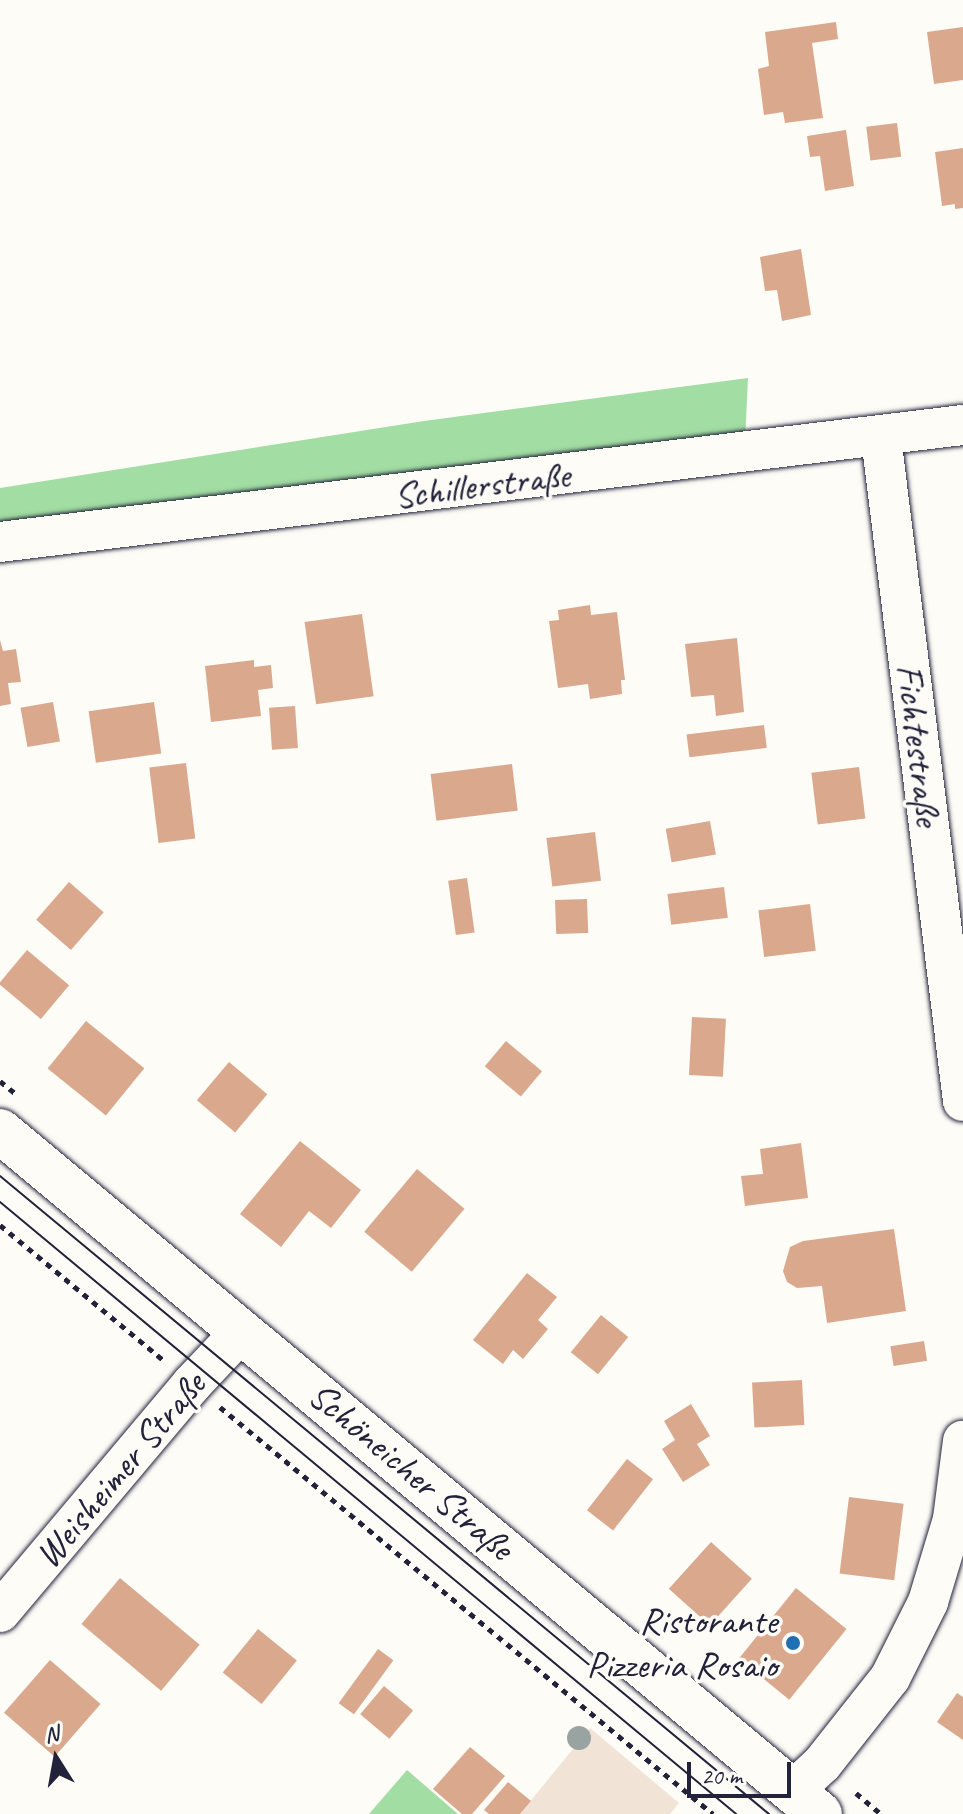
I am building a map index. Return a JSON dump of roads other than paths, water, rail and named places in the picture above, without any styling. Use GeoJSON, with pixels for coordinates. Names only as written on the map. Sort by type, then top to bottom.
{"type":"FeatureCollection","features":[{"type":"Feature","properties":{"kind":"main road","name":"Schöneicher Straße"},"geometry":{"type":"LineString","coordinates":[[0,1131],[807,1803]]}},
{"type":"Feature","properties":{"kind":"street","name":"Schillerstraße"},"geometry":{"type":"LineString","coordinates":[[0,542],[963,425]]}},
{"type":"Feature","properties":{"kind":"street","name":"Fichtestraße"},"geometry":{"type":"LineString","coordinates":[[881,437],[963,1101]]}},
{"type":"Feature","properties":{"kind":"street","name":"Weisheimer Straße"},"geometry":{"type":"LineString","coordinates":[[0,1612],[192,1384],[242,1331]]}},
{"type":"Feature","properties":{"kind":"street"},"geometry":{"type":"LineString","coordinates":[[807,1803],[822,1764],[890,1678],[928,1602],[953,1519],[963,1441]]}},
{"type":"Feature","properties":{"kind":"tram line"},"geometry":{"type":"LineString","coordinates":[[0,1176],[769,1814]]}},
{"type":"Feature","properties":{"kind":"tram line"},"geometry":{"type":"LineString","coordinates":[[0,1202],[736,1814]]}},
{"type":"Feature","properties":{"kind":"place","name":"Ristorante Pizzeria Rosaio"},"geometry":{"type":"Point","coordinates":[793,1643]}}]}
